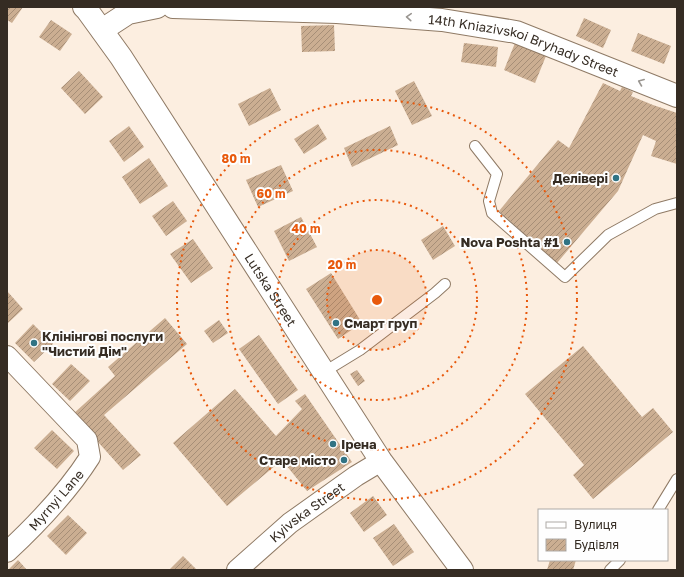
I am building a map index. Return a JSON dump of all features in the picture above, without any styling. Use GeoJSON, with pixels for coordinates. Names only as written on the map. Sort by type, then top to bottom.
{"type":"FeatureCollection","features":[{"type":"Feature","properties":{"kind":"main road","name":"Lutska Street"},"geometry":{"type":"LineString","coordinates":[[84,7],[120,57],[381,461],[462,570]]}},
{"type":"Feature","properties":{"kind":"main road"},"geometry":{"type":"LineString","coordinates":[[102,30],[128,13],[157,7]]}},
{"type":"Feature","properties":{"kind":"main road","name":"14th Kniazivskoi Bryhady Street"},"geometry":{"type":"LineString","coordinates":[[173,7],[337,12],[435,19],[516,32],[677,96]]}},
{"type":"Feature","properties":{"kind":"street","name":"Myrnyi Lane"},"geometry":{"type":"LineString","coordinates":[[7,356],[87,440],[90,457],[80,473],[25,535],[7,552]]}},
{"type":"Feature","properties":{"kind":"street","name":"Kyivska Street"},"geometry":{"type":"LineString","coordinates":[[237,570],[290,523],[356,476],[381,461]]}},
{"type":"Feature","properties":{"kind":"lane"},"geometry":{"type":"LineString","coordinates":[[475,146],[497,174],[489,201],[492,213],[565,278],[608,235],[655,209],[677,203]]}},
{"type":"Feature","properties":{"kind":"lane"},"geometry":{"type":"LineString","coordinates":[[324,372],[360,350],[445,284]]}},
{"type":"Feature","properties":{"kind":"lane"},"geometry":{"type":"LineString","coordinates":[[659,509],[677,479]]}},
{"type":"Feature","properties":{"kind":"lane"},"geometry":{"type":"LineString","coordinates":[[610,570],[619,561]]}},
{"type":"Feature","properties":{"kind":"building"},"geometry":{"type":"Polygon","coordinates":[[[7,7],[23,7],[12,23],[7,20],[7,7]]]}},
{"type":"Feature","properties":{"kind":"building"},"geometry":{"type":"Polygon","coordinates":[[[584,18],[611,30],[603,48],[576,36],[584,18]]]}},
{"type":"Feature","properties":{"kind":"building"},"geometry":{"type":"Polygon","coordinates":[[[51,20],[72,34],[60,51],[39,37],[51,20]]]}},
{"type":"Feature","properties":{"kind":"building"},"geometry":{"type":"Polygon","coordinates":[[[334,25],[335,51],[302,52],[301,26],[334,25]]]}},
{"type":"Feature","properties":{"kind":"building"},"geometry":{"type":"Polygon","coordinates":[[[638,33],[671,46],[664,64],[631,51],[638,33]]]}},
{"type":"Feature","properties":{"kind":"building"},"geometry":{"type":"Polygon","coordinates":[[[464,43],[498,47],[496,67],[461,62],[464,43]]]}},
{"type":"Feature","properties":{"kind":"building"},"geometry":{"type":"Polygon","coordinates":[[[515,43],[546,56],[535,83],[504,70],[515,43]]]}},
{"type":"Feature","properties":{"kind":"building"},"geometry":{"type":"Polygon","coordinates":[[[79,71],[103,97],[85,114],[61,88],[79,71]]]}},
{"type":"Feature","properties":{"kind":"building"},"geometry":{"type":"Polygon","coordinates":[[[414,81],[432,116],[412,125],[395,91],[414,81]]]}},
{"type":"Feature","properties":{"kind":"building"},"geometry":{"type":"Polygon","coordinates":[[[603,83],[620,91],[622,87],[633,92],[631,96],[677,113],[677,164],[651,156],[656,141],[643,135],[618,191],[557,263],[499,211],[558,140],[569,148],[603,83]]]}},
{"type":"Feature","properties":{"kind":"building"},"geometry":{"type":"Polygon","coordinates":[[[270,88],[281,110],[249,126],[238,104],[270,88]]]}},
{"type":"Feature","properties":{"kind":"building"},"geometry":{"type":"Polygon","coordinates":[[[318,124],[327,139],[304,154],[294,139],[318,124]]]}},
{"type":"Feature","properties":{"kind":"building"},"geometry":{"type":"Polygon","coordinates":[[[129,126],[144,147],[124,162],[109,141],[129,126]]]}},
{"type":"Feature","properties":{"kind":"building"},"geometry":{"type":"Polygon","coordinates":[[[390,126],[398,145],[352,167],[344,148],[390,126]]]}},
{"type":"Feature","properties":{"kind":"building"},"geometry":{"type":"Polygon","coordinates":[[[149,158],[168,186],[140,204],[122,177],[149,158]]]}},
{"type":"Feature","properties":{"kind":"building"},"geometry":{"type":"Polygon","coordinates":[[[281,165],[293,191],[258,207],[246,180],[281,165]]]}},
{"type":"Feature","properties":{"kind":"building"},"geometry":{"type":"Polygon","coordinates":[[[173,201],[187,221],[166,236],[152,216],[173,201]]]}},
{"type":"Feature","properties":{"kind":"building"},"geometry":{"type":"Polygon","coordinates":[[[301,217],[317,247],[289,261],[274,231],[301,217]]]}},
{"type":"Feature","properties":{"kind":"building"},"geometry":{"type":"Polygon","coordinates":[[[443,226],[455,246],[433,260],[421,240],[443,226]]]}},
{"type":"Feature","properties":{"kind":"building"},"geometry":{"type":"Polygon","coordinates":[[[193,239],[213,268],[191,283],[170,254],[193,239]]]}},
{"type":"Feature","properties":{"kind":"building"},"geometry":{"type":"Polygon","coordinates":[[[331,273],[362,323],[338,339],[306,289],[331,273]]]}},
{"type":"Feature","properties":{"kind":"building"},"geometry":{"type":"Polygon","coordinates":[[[7,291],[23,309],[7,324],[7,291]]]}},
{"type":"Feature","properties":{"kind":"building"},"geometry":{"type":"Polygon","coordinates":[[[165,318],[187,344],[104,415],[141,455],[123,470],[73,414],[115,376],[108,367],[165,318]]]}},
{"type":"Feature","properties":{"kind":"building"},"geometry":{"type":"Polygon","coordinates":[[[219,320],[228,333],[213,343],[204,331],[219,320]]]}},
{"type":"Feature","properties":{"kind":"building","name":"Клінінгові послуги \"Чистий Дім\""},"geometry":{"type":"Polygon","coordinates":[[[33,324],[53,344],[34,362],[15,343],[33,324]]]}},
{"type":"Feature","properties":{"kind":"building"},"geometry":{"type":"Polygon","coordinates":[[[259,335],[298,390],[278,404],[239,349],[259,335]]]}},
{"type":"Feature","properties":{"kind":"building"},"geometry":{"type":"Polygon","coordinates":[[[583,346],[642,417],[653,408],[673,432],[593,499],[573,475],[584,465],[525,394],[583,346]]]}},
{"type":"Feature","properties":{"kind":"building"},"geometry":{"type":"Polygon","coordinates":[[[71,364],[90,381],[70,401],[52,384],[71,364]]]}},
{"type":"Feature","properties":{"kind":"building"},"geometry":{"type":"Polygon","coordinates":[[[357,370],[365,381],[358,386],[350,374],[357,370]]]}},
{"type":"Feature","properties":{"kind":"building"},"geometry":{"type":"Polygon","coordinates":[[[235,389],[276,436],[302,409],[295,401],[305,394],[352,462],[307,491],[282,460],[227,506],[173,443],[235,389]]]}},
{"type":"Feature","properties":{"kind":"building"},"geometry":{"type":"Polygon","coordinates":[[[52,430],[74,451],[57,469],[34,448],[52,430]]]}},
{"type":"Feature","properties":{"kind":"building"},"geometry":{"type":"Polygon","coordinates":[[[373,496],[387,515],[364,532],[350,513],[373,496]]]}},
{"type":"Feature","properties":{"kind":"building"},"geometry":{"type":"Polygon","coordinates":[[[68,515],[87,533],[66,555],[47,536],[68,515]]]}},
{"type":"Feature","properties":{"kind":"building"},"geometry":{"type":"Polygon","coordinates":[[[394,524],[414,552],[393,566],[373,538],[394,524]]]}},
{"type":"Feature","properties":{"kind":"building"},"geometry":{"type":"Polygon","coordinates":[[[183,556],[197,570],[169,570],[183,556]]]}},
{"type":"Feature","properties":{"kind":"building"},"geometry":{"type":"Polygon","coordinates":[[[18,560],[27,570],[8,570],[18,560]]]}},
{"type":"Feature","properties":{"kind":"building"},"geometry":{"type":"Polygon","coordinates":[[[550,561],[576,561],[573,570],[547,570],[550,561]]]}},
{"type":"Feature","properties":{"kind":"place","name":"Делівері"},"geometry":{"type":"Point","coordinates":[616,178]}},
{"type":"Feature","properties":{"kind":"place","name":"Nova Poshta #1"},"geometry":{"type":"Point","coordinates":[567,242]}},
{"type":"Feature","properties":{"kind":"place","name":"Смарт груп"},"geometry":{"type":"Point","coordinates":[336,323]}},
{"type":"Feature","properties":{"kind":"place","name":"Клінінгові послуги \"Чистий Дім\""},"geometry":{"type":"Point","coordinates":[34,343]}},
{"type":"Feature","properties":{"kind":"place","name":"Ірена"},"geometry":{"type":"Point","coordinates":[333,444]}},
{"type":"Feature","properties":{"kind":"place","name":"Старе місто"},"geometry":{"type":"Point","coordinates":[344,460]}}]}
